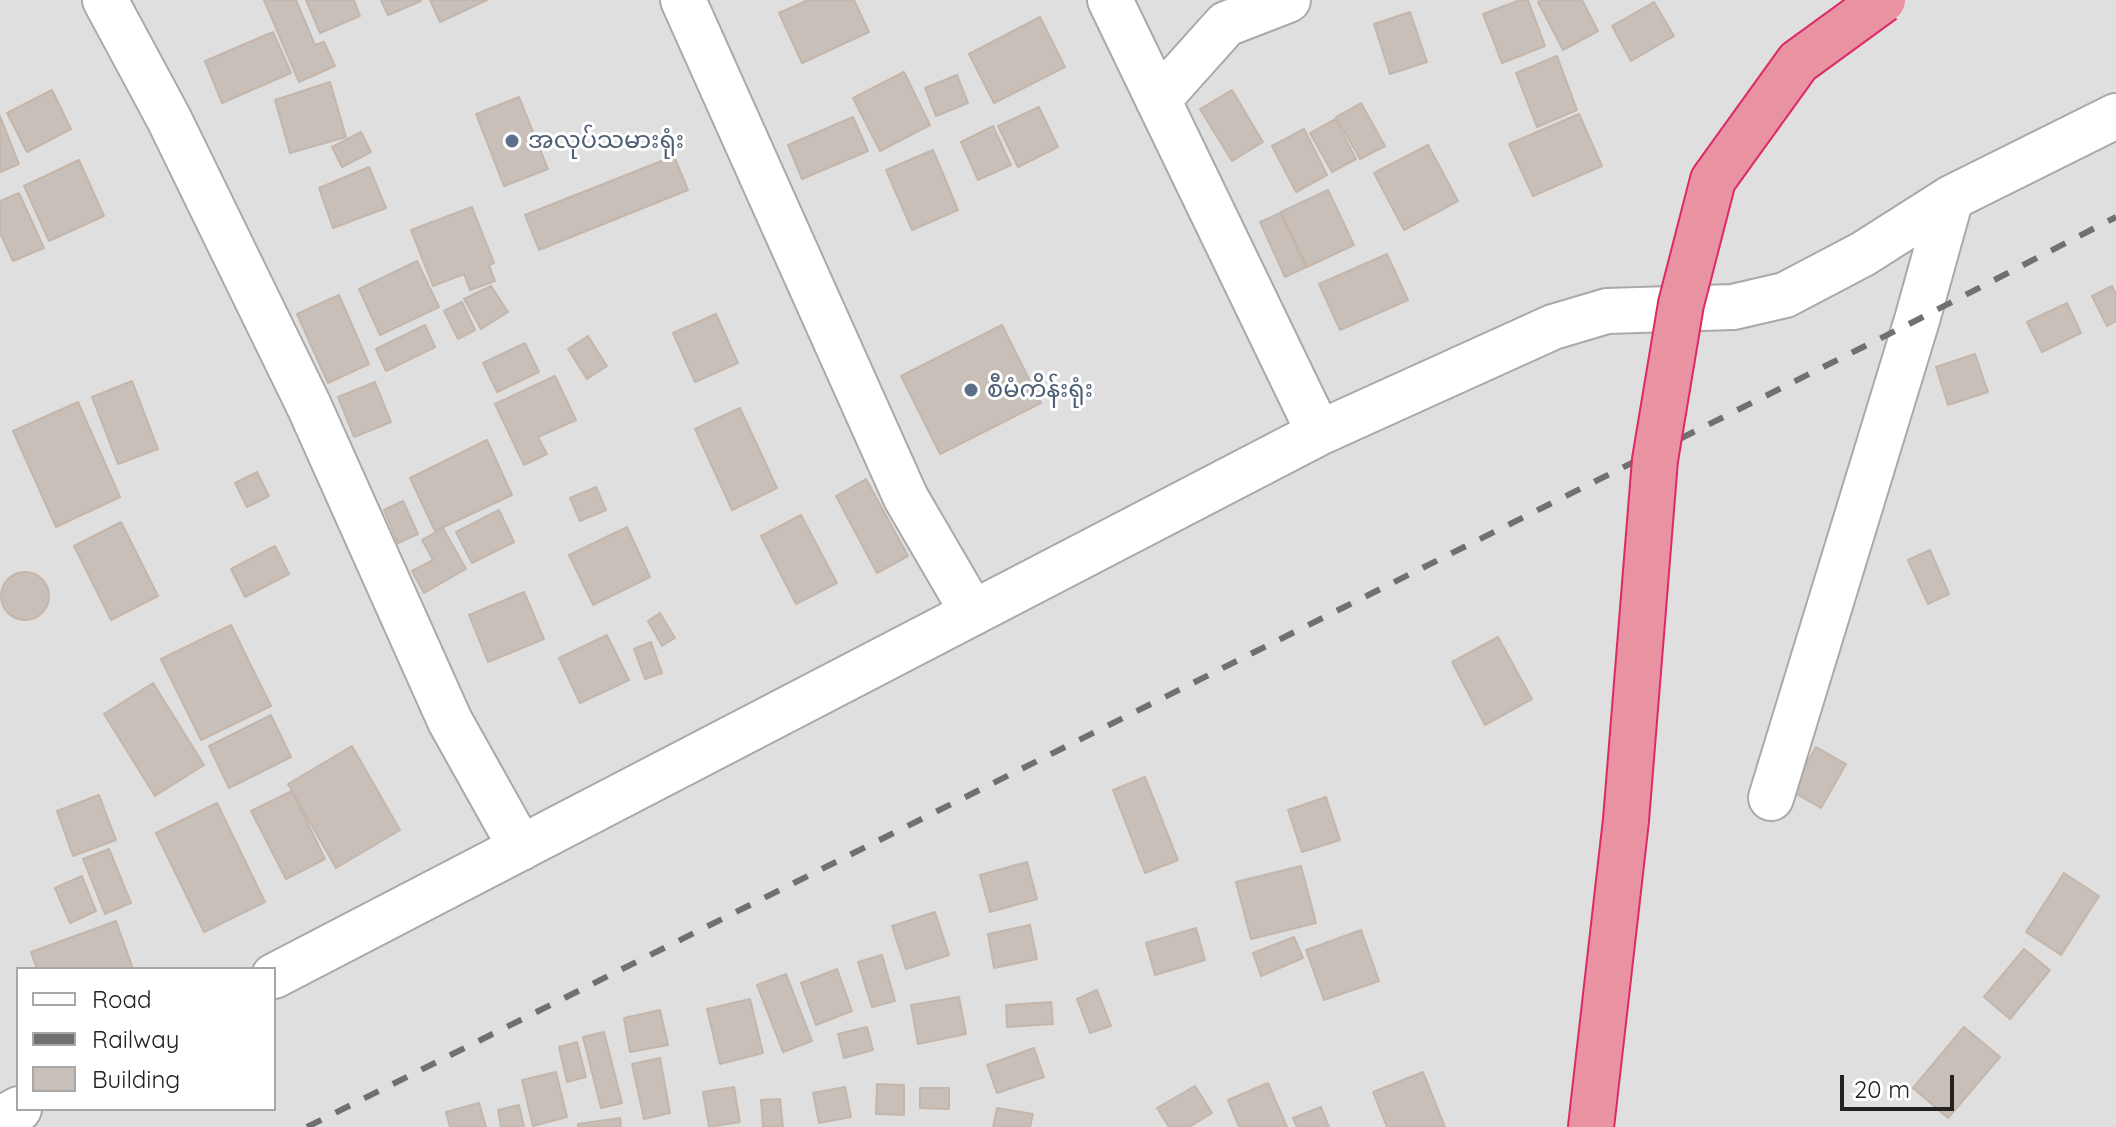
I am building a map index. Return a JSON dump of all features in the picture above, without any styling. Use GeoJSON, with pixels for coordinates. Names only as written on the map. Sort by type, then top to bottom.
{"type":"FeatureCollection","features":[{"type":"Feature","properties":{"kind":"highway"},"geometry":{"type":"LineString","coordinates":[[1591,1127],[1626,820],[1655,460],[1681,304],[1713,180],[1798,62],[1883,0]]}},
{"type":"Feature","properties":{"kind":"street"},"geometry":{"type":"LineString","coordinates":[[105,0],[169,119],[309,406],[450,721],[521,848]]}},
{"type":"Feature","properties":{"kind":"street"},"geometry":{"type":"LineString","coordinates":[[683,0],[906,498],[973,613]]}},
{"type":"Feature","properties":{"kind":"street"},"geometry":{"type":"LineString","coordinates":[[1110,0],[1319,433]]}},
{"type":"Feature","properties":{"kind":"street"},"geometry":{"type":"LineString","coordinates":[[1158,100],[1226,24],[1288,0]]}},
{"type":"Feature","properties":{"kind":"street"},"geometry":{"type":"LineString","coordinates":[[276,975],[1319,433],[1553,327],[1607,311],[1733,307],[1785,295],[1863,254],[1951,198],[2116,116]]}},
{"type":"Feature","properties":{"kind":"street"},"geometry":{"type":"LineString","coordinates":[[1771,798],[1917,320],[1951,198]]}},
{"type":"Feature","properties":{"kind":"shaded area"},"geometry":{"type":"Polygon","coordinates":[[[0,0],[2116,0],[2116,1127],[0,1127],[0,0]]]}},
{"type":"Feature","properties":{"kind":"building"},"geometry":{"type":"Polygon","coordinates":[[[264,0],[296,0],[315,45],[324,42],[335,66],[299,82],[264,0]]]}},
{"type":"Feature","properties":{"kind":"building"},"geometry":{"type":"Polygon","coordinates":[[[306,0],[354,0],[360,16],[320,33],[306,0]]]}},
{"type":"Feature","properties":{"kind":"building"},"geometry":{"type":"Polygon","coordinates":[[[381,0],[421,0],[421,1],[388,15],[381,0]]]}},
{"type":"Feature","properties":{"kind":"building"},"geometry":{"type":"Polygon","coordinates":[[[430,0],[487,0],[440,22],[430,0]]]}},
{"type":"Feature","properties":{"kind":"building"},"geometry":{"type":"Polygon","coordinates":[[[808,0],[854,0],[869,32],[802,63],[779,13],[808,0]]]}},
{"type":"Feature","properties":{"kind":"building"},"geometry":{"type":"Polygon","coordinates":[[[1528,0],[1545,46],[1502,63],[1483,14],[1528,0]]]}},
{"type":"Feature","properties":{"kind":"building"},"geometry":{"type":"Polygon","coordinates":[[[1582,0],[1598,31],[1563,50],[1538,2],[1582,0]]]}},
{"type":"Feature","properties":{"kind":"building"},"geometry":{"type":"Polygon","coordinates":[[[1654,2],[1674,36],[1631,61],[1612,26],[1654,2]]]}},
{"type":"Feature","properties":{"kind":"building"},"geometry":{"type":"Polygon","coordinates":[[[1410,12],[1427,62],[1390,74],[1374,24],[1410,12]]]}},
{"type":"Feature","properties":{"kind":"building"},"geometry":{"type":"Polygon","coordinates":[[[1040,17],[1065,67],[994,103],[969,54],[1040,17]]]}},
{"type":"Feature","properties":{"kind":"building"},"geometry":{"type":"Polygon","coordinates":[[[273,32],[291,73],[222,103],[205,61],[273,32]]]}},
{"type":"Feature","properties":{"kind":"building"},"geometry":{"type":"Polygon","coordinates":[[[1557,56],[1577,110],[1537,127],[1516,73],[1557,56]]]}},
{"type":"Feature","properties":{"kind":"building"},"geometry":{"type":"Polygon","coordinates":[[[904,72],[930,125],[880,151],[853,98],[904,72]]]}},
{"type":"Feature","properties":{"kind":"building"},"geometry":{"type":"Polygon","coordinates":[[[957,75],[968,103],[936,116],[925,88],[957,75]]]}},
{"type":"Feature","properties":{"kind":"building"},"geometry":{"type":"Polygon","coordinates":[[[330,82],[346,137],[290,153],[275,100],[330,82]]]}},
{"type":"Feature","properties":{"kind":"building"},"geometry":{"type":"Polygon","coordinates":[[[52,90],[71,129],[27,152],[7,113],[52,90]]]}},
{"type":"Feature","properties":{"kind":"building"},"geometry":{"type":"Polygon","coordinates":[[[1232,90],[1263,142],[1232,161],[1200,109],[1232,90]]]}},
{"type":"Feature","properties":{"kind":"building","name":"အလုပ်သမားရုံး"},"geometry":{"type":"Polygon","coordinates":[[[519,97],[548,169],[504,186],[476,114],[519,97]]]}},
{"type":"Feature","properties":{"kind":"building"},"geometry":{"type":"Polygon","coordinates":[[[1361,103],[1385,146],[1360,159],[1336,117],[1361,103]]]}},
{"type":"Feature","properties":{"kind":"building"},"geometry":{"type":"Polygon","coordinates":[[[1039,107],[1058,147],[1018,167],[998,126],[1039,107]]]}},
{"type":"Feature","properties":{"kind":"building"},"geometry":{"type":"Polygon","coordinates":[[[1579,114],[1602,166],[1533,196],[1509,144],[1579,114]]]}},
{"type":"Feature","properties":{"kind":"building"},"geometry":{"type":"Polygon","coordinates":[[[0,116],[19,164],[0,172],[0,116]]]}},
{"type":"Feature","properties":{"kind":"building"},"geometry":{"type":"Polygon","coordinates":[[[853,117],[868,151],[802,179],[788,145],[853,117]]]}},
{"type":"Feature","properties":{"kind":"building"},"geometry":{"type":"Polygon","coordinates":[[[1335,119],[1356,159],[1332,172],[1310,133],[1335,119]]]}},
{"type":"Feature","properties":{"kind":"building"},"geometry":{"type":"Polygon","coordinates":[[[993,126],[1011,165],[978,180],[961,142],[993,126]]]}},
{"type":"Feature","properties":{"kind":"building"},"geometry":{"type":"Polygon","coordinates":[[[1304,129],[1327,175],[1296,192],[1272,146],[1304,129]]]}},
{"type":"Feature","properties":{"kind":"building"},"geometry":{"type":"Polygon","coordinates":[[[361,132],[371,152],[342,167],[332,147],[361,132]]]}},
{"type":"Feature","properties":{"kind":"building"},"geometry":{"type":"Polygon","coordinates":[[[1428,145],[1458,201],[1404,230],[1374,173],[1428,145]]]}},
{"type":"Feature","properties":{"kind":"building"},"geometry":{"type":"Polygon","coordinates":[[[933,150],[958,210],[912,230],[886,170],[933,150]]]}},
{"type":"Feature","properties":{"kind":"building"},"geometry":{"type":"Polygon","coordinates":[[[674,156],[688,190],[539,250],[525,215],[674,156]]]}},
{"type":"Feature","properties":{"kind":"building"},"geometry":{"type":"Polygon","coordinates":[[[79,160],[104,216],[49,241],[24,186],[79,160]]]}},
{"type":"Feature","properties":{"kind":"building"},"geometry":{"type":"Polygon","coordinates":[[[369,167],[386,208],[333,228],[319,188],[369,167]]]}},
{"type":"Feature","properties":{"kind":"building"},"geometry":{"type":"Polygon","coordinates":[[[1328,190],[1354,245],[1307,267],[1281,212],[1328,190]]]}},
{"type":"Feature","properties":{"kind":"building"},"geometry":{"type":"Polygon","coordinates":[[[19,193],[44,248],[13,261],[0,233],[0,201],[19,193]]]}},
{"type":"Feature","properties":{"kind":"building"},"geometry":{"type":"Polygon","coordinates":[[[472,207],[494,263],[489,265],[495,281],[470,290],[464,274],[433,286],[411,230],[472,207]]]}},
{"type":"Feature","properties":{"kind":"building"},"geometry":{"type":"Polygon","coordinates":[[[1280,213],[1306,267],[1285,277],[1260,222],[1280,213]]]}},
{"type":"Feature","properties":{"kind":"building"},"geometry":{"type":"Polygon","coordinates":[[[1387,254],[1408,300],[1340,330],[1319,284],[1387,254]]]}},
{"type":"Feature","properties":{"kind":"building"},"geometry":{"type":"Polygon","coordinates":[[[417,261],[439,307],[380,335],[359,289],[417,261]]]}},
{"type":"Feature","properties":{"kind":"building"},"geometry":{"type":"Polygon","coordinates":[[[491,286],[508,312],[481,329],[464,299],[491,286]]]}},
{"type":"Feature","properties":{"kind":"building"},"geometry":{"type":"Polygon","coordinates":[[[2112,286],[2116,294],[2116,321],[2107,326],[2092,296],[2112,286]]]}},
{"type":"Feature","properties":{"kind":"building"},"geometry":{"type":"Polygon","coordinates":[[[339,295],[369,364],[328,383],[297,314],[339,295]]]}},
{"type":"Feature","properties":{"kind":"building"},"geometry":{"type":"Polygon","coordinates":[[[462,302],[475,330],[458,339],[444,311],[462,302]]]}},
{"type":"Feature","properties":{"kind":"building"},"geometry":{"type":"Polygon","coordinates":[[[2067,303],[2081,333],[2042,352],[2027,322],[2067,303]]]}},
{"type":"Feature","properties":{"kind":"building"},"geometry":{"type":"Polygon","coordinates":[[[716,314],[738,363],[695,382],[673,333],[716,314]]]}},
{"type":"Feature","properties":{"kind":"building"},"geometry":{"type":"Polygon","coordinates":[[[425,325],[435,347],[386,371],[376,349],[425,325]]]}},
{"type":"Feature","properties":{"kind":"building","name":"စီမံကိန်းရုံး‌"},"geometry":{"type":"Polygon","coordinates":[[[1002,325],[1041,403],[940,454],[901,376],[1002,325]]]}},
{"type":"Feature","properties":{"kind":"building"},"geometry":{"type":"Polygon","coordinates":[[[588,336],[607,366],[587,379],[568,349],[588,336]]]}},
{"type":"Feature","properties":{"kind":"building"},"geometry":{"type":"Polygon","coordinates":[[[525,343],[539,372],[497,392],[483,363],[525,343]]]}},
{"type":"Feature","properties":{"kind":"building"},"geometry":{"type":"Polygon","coordinates":[[[1975,354],[1988,392],[1948,405],[1936,367],[1975,354]]]}},
{"type":"Feature","properties":{"kind":"building"},"geometry":{"type":"Polygon","coordinates":[[[555,376],[576,420],[538,437],[547,454],[524,465],[495,404],[555,376]]]}},
{"type":"Feature","properties":{"kind":"building"},"geometry":{"type":"Polygon","coordinates":[[[132,381],[158,449],[118,464],[92,397],[132,381]]]}},
{"type":"Feature","properties":{"kind":"building"},"geometry":{"type":"Polygon","coordinates":[[[375,382],[391,422],[354,437],[338,397],[375,382]]]}},
{"type":"Feature","properties":{"kind":"building"},"geometry":{"type":"Polygon","coordinates":[[[78,402],[120,497],[56,527],[13,431],[78,402]]]}},
{"type":"Feature","properties":{"kind":"building"},"geometry":{"type":"Polygon","coordinates":[[[740,408],[777,488],[732,510],[695,429],[740,408]]]}},
{"type":"Feature","properties":{"kind":"building"},"geometry":{"type":"Polygon","coordinates":[[[487,440],[512,495],[435,531],[410,478],[487,440]]]}},
{"type":"Feature","properties":{"kind":"building"},"geometry":{"type":"Polygon","coordinates":[[[257,472],[269,496],[247,507],[235,483],[257,472]]]}},
{"type":"Feature","properties":{"kind":"building"},"geometry":{"type":"Polygon","coordinates":[[[866,479],[908,556],[877,573],[836,496],[866,479]]]}},
{"type":"Feature","properties":{"kind":"building"},"geometry":{"type":"Polygon","coordinates":[[[596,487],[606,510],[580,521],[570,498],[596,487]]]}},
{"type":"Feature","properties":{"kind":"building"},"geometry":{"type":"Polygon","coordinates":[[[403,501],[418,534],[398,543],[384,510],[403,501]]]}},
{"type":"Feature","properties":{"kind":"building"},"geometry":{"type":"Polygon","coordinates":[[[499,510],[514,542],[472,563],[456,532],[499,510]]]}},
{"type":"Feature","properties":{"kind":"building"},"geometry":{"type":"Polygon","coordinates":[[[801,515],[837,583],[796,604],[761,536],[801,515]]]}},
{"type":"Feature","properties":{"kind":"building"},"geometry":{"type":"Polygon","coordinates":[[[121,522],[158,596],[111,620],[74,546],[121,522]]]}},
{"type":"Feature","properties":{"kind":"building"},"geometry":{"type":"Polygon","coordinates":[[[627,527],[650,577],[593,605],[569,555],[627,527]]]}},
{"type":"Feature","properties":{"kind":"building"},"geometry":{"type":"Polygon","coordinates":[[[443,528],[466,569],[424,593],[412,571],[433,560],[422,540],[443,528]]]}},
{"type":"Feature","properties":{"kind":"building"},"geometry":{"type":"Polygon","coordinates":[[[275,546],[289,574],[245,597],[231,569],[275,546]]]}},
{"type":"Feature","properties":{"kind":"building"},"geometry":{"type":"Polygon","coordinates":[[[1930,550],[1949,594],[1928,604],[1908,560],[1930,550]]]}},
{"type":"Feature","properties":{"kind":"building"},"geometry":{"type":"Polygon","coordinates":[[[25,572],[34,573],[42,579],[48,587],[48,605],[42,613],[34,619],[25,620],[16,619],[8,613],[2,605],[1,596],[2,587],[8,579],[16,573],[25,572]]]}},
{"type":"Feature","properties":{"kind":"building"},"geometry":{"type":"Polygon","coordinates":[[[524,592],[544,639],[488,662],[469,615],[524,592]]]}},
{"type":"Feature","properties":{"kind":"building"},"geometry":{"type":"Polygon","coordinates":[[[660,613],[675,638],[662,646],[648,621],[660,613]]]}},
{"type":"Feature","properties":{"kind":"building"},"geometry":{"type":"Polygon","coordinates":[[[231,625],[271,706],[201,740],[161,659],[231,625]]]}},
{"type":"Feature","properties":{"kind":"building"},"geometry":{"type":"Polygon","coordinates":[[[607,635],[629,680],[580,703],[559,658],[607,635]]]}},
{"type":"Feature","properties":{"kind":"building"},"geometry":{"type":"Polygon","coordinates":[[[1498,637],[1532,699],[1485,725],[1452,662],[1498,637]]]}},
{"type":"Feature","properties":{"kind":"building"},"geometry":{"type":"Polygon","coordinates":[[[651,642],[662,673],[645,679],[634,649],[651,642]]]}},
{"type":"Feature","properties":{"kind":"building"},"geometry":{"type":"Polygon","coordinates":[[[153,683],[204,765],[155,796],[104,714],[153,683]]]}},
{"type":"Feature","properties":{"kind":"building"},"geometry":{"type":"Polygon","coordinates":[[[271,715],[291,757],[229,788],[209,746],[271,715]]]}},
{"type":"Feature","properties":{"kind":"building"},"geometry":{"type":"Polygon","coordinates":[[[352,746],[400,830],[336,868],[288,784],[352,746]]]}},
{"type":"Feature","properties":{"kind":"building"},"geometry":{"type":"Polygon","coordinates":[[[1816,747],[1846,764],[1821,808],[1791,791],[1816,747]]]}},
{"type":"Feature","properties":{"kind":"building"},"geometry":{"type":"Polygon","coordinates":[[[1145,777],[1178,860],[1145,873],[1113,790],[1145,777]]]}},
{"type":"Feature","properties":{"kind":"building"},"geometry":{"type":"Polygon","coordinates":[[[292,791],[325,859],[286,879],[251,811],[292,791]]]}},
{"type":"Feature","properties":{"kind":"building"},"geometry":{"type":"Polygon","coordinates":[[[99,795],[116,840],[73,856],[57,811],[99,795]]]}},
{"type":"Feature","properties":{"kind":"building"},"geometry":{"type":"Polygon","coordinates":[[[1326,797],[1340,840],[1302,852],[1288,810],[1326,797]]]}},
{"type":"Feature","properties":{"kind":"building"},"geometry":{"type":"Polygon","coordinates":[[[217,803],[265,902],[204,932],[156,833],[217,803]]]}},
{"type":"Feature","properties":{"kind":"building"},"geometry":{"type":"Polygon","coordinates":[[[109,849],[131,903],[105,914],[83,859],[109,849]]]}},
{"type":"Feature","properties":{"kind":"building"},"geometry":{"type":"Polygon","coordinates":[[[1027,862],[1037,899],[990,912],[980,875],[1027,862]]]}},
{"type":"Feature","properties":{"kind":"building"},"geometry":{"type":"Polygon","coordinates":[[[1301,866],[1316,923],[1251,939],[1236,882],[1301,866]]]}},
{"type":"Feature","properties":{"kind":"building"},"geometry":{"type":"Polygon","coordinates":[[[2064,873],[2099,896],[2061,955],[2026,932],[2064,873]]]}},
{"type":"Feature","properties":{"kind":"building"},"geometry":{"type":"Polygon","coordinates":[[[82,876],[96,911],[70,923],[55,888],[82,876]]]}},
{"type":"Feature","properties":{"kind":"building"},"geometry":{"type":"Polygon","coordinates":[[[935,912],[949,955],[906,969],[892,926],[935,912]]]}},
{"type":"Feature","properties":{"kind":"building"},"geometry":{"type":"Polygon","coordinates":[[[116,921],[132,967],[36,967],[31,952],[116,921]]]}},
{"type":"Feature","properties":{"kind":"building"},"geometry":{"type":"Polygon","coordinates":[[[1030,925],[1037,959],[994,968],[988,934],[1030,925]]]}},
{"type":"Feature","properties":{"kind":"building"},"geometry":{"type":"Polygon","coordinates":[[[1196,928],[1205,960],[1155,975],[1146,943],[1196,928]]]}},
{"type":"Feature","properties":{"kind":"building"},"geometry":{"type":"Polygon","coordinates":[[[1361,930],[1379,981],[1324,1000],[1306,950],[1361,930]]]}},
{"type":"Feature","properties":{"kind":"building"},"geometry":{"type":"Polygon","coordinates":[[[1294,937],[1303,958],[1261,976],[1253,953],[1294,937]]]}},
{"type":"Feature","properties":{"kind":"building"},"geometry":{"type":"Polygon","coordinates":[[[2024,949],[2050,970],[2010,1019],[1984,997],[2024,949]]]}},
{"type":"Feature","properties":{"kind":"building"},"geometry":{"type":"Polygon","coordinates":[[[882,955],[895,1001],[872,1007],[858,962],[882,955]]]}},
{"type":"Feature","properties":{"kind":"building"},"geometry":{"type":"Polygon","coordinates":[[[837,969],[852,1011],[816,1025],[801,983],[837,969]]]}},
{"type":"Feature","properties":{"kind":"building"},"geometry":{"type":"Polygon","coordinates":[[[786,974],[812,1041],[783,1052],[757,985],[786,974]]]}},
{"type":"Feature","properties":{"kind":"building"},"geometry":{"type":"Polygon","coordinates":[[[1097,990],[1111,1026],[1090,1033],[1077,999],[1097,990]]]}},
{"type":"Feature","properties":{"kind":"building"},"geometry":{"type":"Polygon","coordinates":[[[959,997],[966,1034],[918,1044],[911,1005],[959,997]]]}},
{"type":"Feature","properties":{"kind":"building"},"geometry":{"type":"Polygon","coordinates":[[[750,999],[763,1053],[720,1064],[707,1009],[750,999]]]}},
{"type":"Feature","properties":{"kind":"building"},"geometry":{"type":"Polygon","coordinates":[[[1051,1002],[1053,1024],[1007,1027],[1006,1005],[1051,1002]]]}},
{"type":"Feature","properties":{"kind":"building"},"geometry":{"type":"Polygon","coordinates":[[[660,1010],[668,1045],[630,1052],[624,1018],[660,1010]]]}},
{"type":"Feature","properties":{"kind":"building"},"geometry":{"type":"Polygon","coordinates":[[[867,1027],[873,1050],[844,1058],[838,1034],[867,1027]]]}},
{"type":"Feature","properties":{"kind":"building"},"geometry":{"type":"Polygon","coordinates":[[[1964,1027],[2000,1057],[1948,1118],[1913,1088],[1964,1027]]]}},
{"type":"Feature","properties":{"kind":"building"},"geometry":{"type":"Polygon","coordinates":[[[604,1032],[622,1103],[601,1108],[583,1037],[604,1032]]]}},
{"type":"Feature","properties":{"kind":"building"},"geometry":{"type":"Polygon","coordinates":[[[577,1042],[586,1077],[567,1082],[559,1047],[577,1042]]]}},
{"type":"Feature","properties":{"kind":"building"},"geometry":{"type":"Polygon","coordinates":[[[1034,1048],[1044,1077],[997,1093],[987,1065],[1034,1048]]]}},
{"type":"Feature","properties":{"kind":"building"},"geometry":{"type":"Polygon","coordinates":[[[660,1058],[670,1113],[644,1119],[632,1064],[660,1058]]]}},
{"type":"Feature","properties":{"kind":"building"},"geometry":{"type":"Polygon","coordinates":[[[556,1072],[567,1117],[533,1126],[522,1080],[556,1072]]]}},
{"type":"Feature","properties":{"kind":"building"},"geometry":{"type":"Polygon","coordinates":[[[1423,1072],[1445,1127],[1387,1127],[1373,1092],[1423,1072]]]}},
{"type":"Feature","properties":{"kind":"building"},"geometry":{"type":"Polygon","coordinates":[[[1268,1083],[1287,1127],[1239,1127],[1228,1100],[1268,1083]]]}},
{"type":"Feature","properties":{"kind":"building"},"geometry":{"type":"Polygon","coordinates":[[[877,1084],[904,1085],[904,1115],[876,1114],[877,1084]]]}},
{"type":"Feature","properties":{"kind":"building"},"geometry":{"type":"Polygon","coordinates":[[[1195,1086],[1212,1113],[1189,1127],[1169,1127],[1157,1108],[1195,1086]]]}},
{"type":"Feature","properties":{"kind":"building"},"geometry":{"type":"Polygon","coordinates":[[[734,1087],[740,1122],[709,1127],[703,1092],[734,1087]]]}},
{"type":"Feature","properties":{"kind":"building"},"geometry":{"type":"Polygon","coordinates":[[[845,1087],[851,1117],[819,1123],[813,1093],[845,1087]]]}},
{"type":"Feature","properties":{"kind":"building"},"geometry":{"type":"Polygon","coordinates":[[[920,1088],[949,1088],[949,1109],[920,1108],[920,1088]]]}},
{"type":"Feature","properties":{"kind":"building"},"geometry":{"type":"Polygon","coordinates":[[[780,1099],[783,1127],[763,1127],[761,1100],[780,1099]]]}},
{"type":"Feature","properties":{"kind":"building"},"geometry":{"type":"Polygon","coordinates":[[[479,1103],[486,1127],[450,1127],[446,1112],[479,1103]]]}},
{"type":"Feature","properties":{"kind":"building"},"geometry":{"type":"Polygon","coordinates":[[[519,1105],[524,1127],[501,1127],[498,1110],[519,1105]]]}},
{"type":"Feature","properties":{"kind":"building"},"geometry":{"type":"Polygon","coordinates":[[[1321,1107],[1329,1127],[1297,1127],[1293,1118],[1321,1107]]]}},
{"type":"Feature","properties":{"kind":"building"},"geometry":{"type":"Polygon","coordinates":[[[997,1108],[1033,1114],[1030,1127],[993,1127],[997,1108]]]}},
{"type":"Feature","properties":{"kind":"building"},"geometry":{"type":"Polygon","coordinates":[[[620,1118],[621,1127],[578,1127],[578,1124],[620,1118]]]}},
{"type":"Feature","properties":{"kind":"railway"},"geometry":{"type":"LineString","coordinates":[[307,1127],[1917,320],[2116,217]]}},
{"type":"Feature","properties":{"kind":"place","name":"အလုပ်သမားရုံး"},"geometry":{"type":"Point","coordinates":[512,141]}},
{"type":"Feature","properties":{"kind":"place","name":"စီမံကိန်းရုံး‌"},"geometry":{"type":"Point","coordinates":[971,390]}}]}
